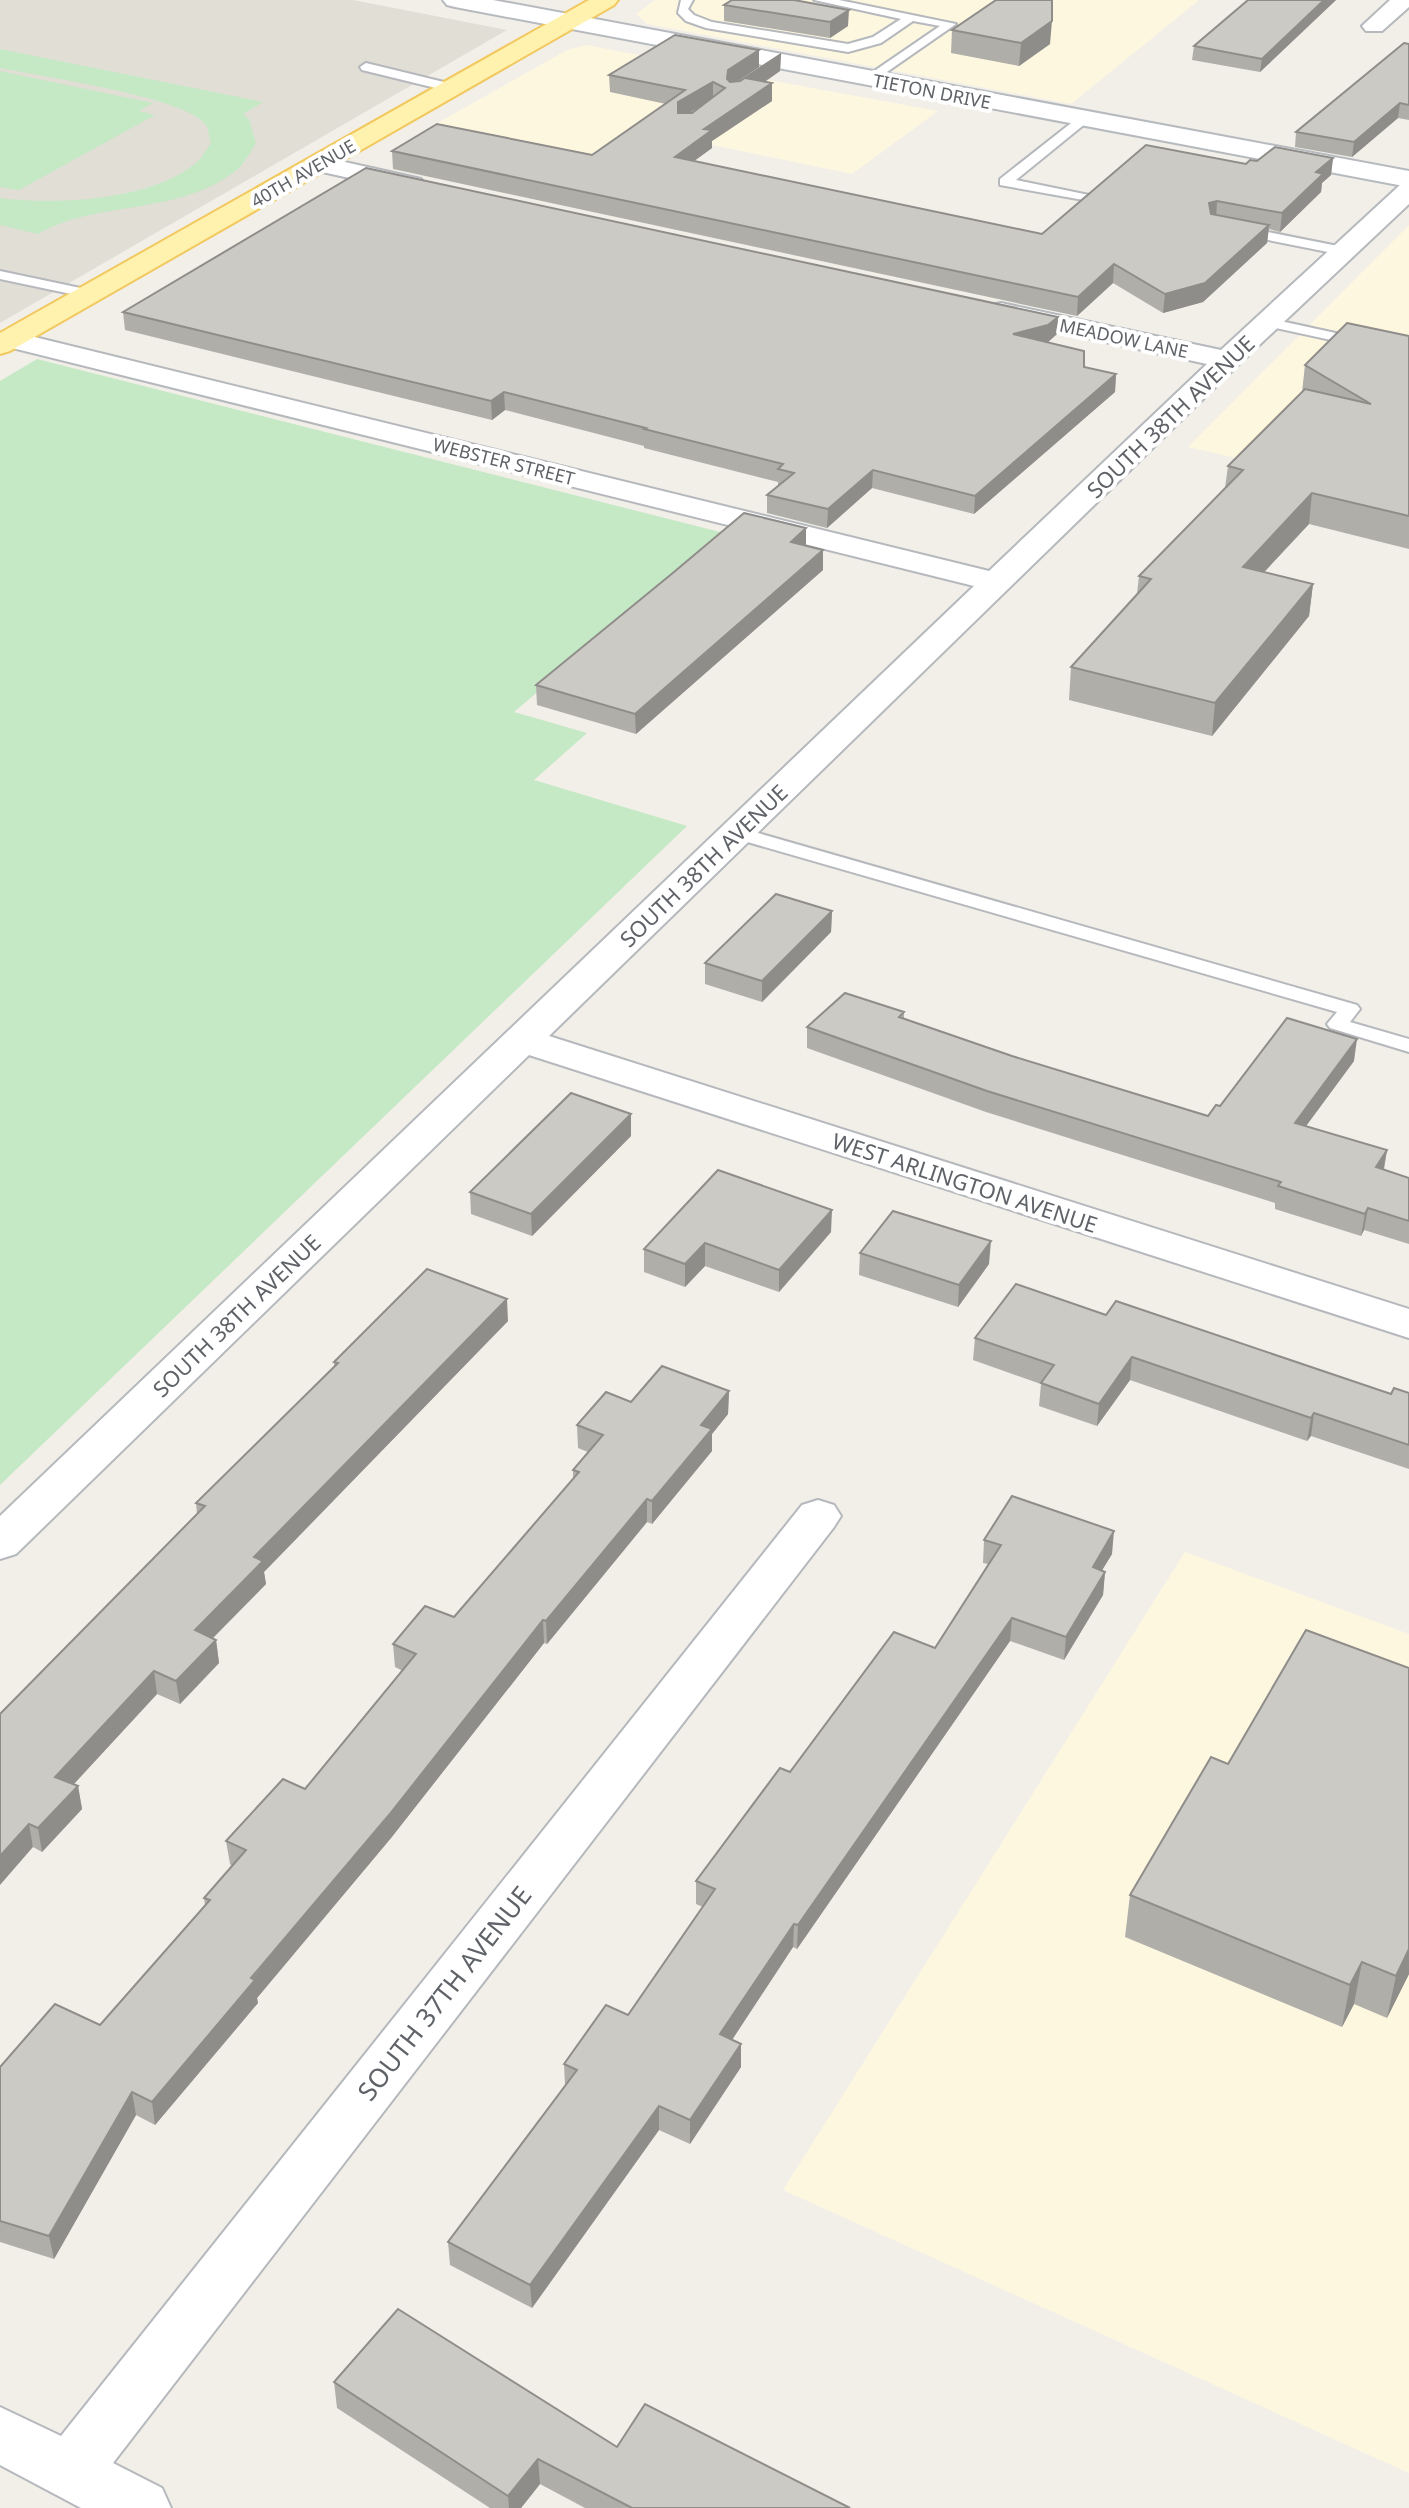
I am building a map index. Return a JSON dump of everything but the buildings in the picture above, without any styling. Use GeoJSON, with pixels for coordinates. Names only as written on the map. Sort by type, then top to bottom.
{"type":"FeatureCollection","features":[{"type":"Feature","properties":{"kind":"main road","name":"TIETON DRIVE"},"geometry":{"type":"LineString","coordinates":[[455,0],[775,66],[871,79],[1409,179]]}},
{"type":"Feature","properties":{"kind":"main road","name":"40TH AVENUE"},"geometry":{"type":"LineString","coordinates":[[5,342],[606,0]]}},
{"type":"Feature","properties":{"kind":"street"},"geometry":{"type":"LineString","coordinates":[[1374,26],[1404,0]]}},
{"type":"Feature","properties":{"kind":"street"},"geometry":{"type":"LineString","coordinates":[[318,164],[435,189]]}},
{"type":"Feature","properties":{"kind":"street","name":"SOUTH 38TH AVENUE"},"geometry":{"type":"LineString","coordinates":[[0,1543],[1227,360],[1409,190]]}},
{"type":"Feature","properties":{"kind":"street","name":"MEADOW LANE"},"geometry":{"type":"LineString","coordinates":[[978,306],[1227,360]]}},
{"type":"Feature","properties":{"kind":"street","name":"WEBSTER STREET"},"geometry":{"type":"LineString","coordinates":[[5,342],[998,583]]}},
{"type":"Feature","properties":{"kind":"street","name":"WEST ARLINGTON AVENUE"},"geometry":{"type":"LineString","coordinates":[[521,1040],[1409,1324]]}},
{"type":"Feature","properties":{"kind":"street","name":"SOUTH 37TH AVENUE"},"geometry":{"type":"LineString","coordinates":[[70,2471],[818,1516]]}},
{"type":"Feature","properties":{"kind":"street"},"geometry":{"type":"LineString","coordinates":[[0,2434],[140,2508]]}},
{"type":"Feature","properties":{"kind":"lane"},"geometry":{"type":"LineString","coordinates":[[687,0],[682,10],[690,18],[710,25],[848,48],[877,40],[911,17]]}},
{"type":"Feature","properties":{"kind":"lane"},"geometry":{"type":"LineString","coordinates":[[820,0],[950,24],[871,79]]}},
{"type":"Feature","properties":{"kind":"lane"},"geometry":{"type":"LineString","coordinates":[[366,67],[452,88]]}},
{"type":"Feature","properties":{"kind":"lane"},"geometry":{"type":"LineString","coordinates":[[1084,198],[1005,182],[1085,119]]}},
{"type":"Feature","properties":{"kind":"lane"},"geometry":{"type":"LineString","coordinates":[[1229,228],[1343,251]]}},
{"type":"Feature","properties":{"kind":"lane"},"geometry":{"type":"LineString","coordinates":[[0,275],[90,294]]}},
{"type":"Feature","properties":{"kind":"lane"},"geometry":{"type":"LineString","coordinates":[[1267,322],[1409,353]]}},
{"type":"Feature","properties":{"kind":"lane"},"geometry":{"type":"LineString","coordinates":[[737,833],[1350,1009],[1337,1024],[1409,1046]]}},
{"type":"Feature","properties":{"kind":"shaded area"},"geometry":{"type":"Polygon","coordinates":[[[0,0],[353,0],[507,30],[0,323],[0,0]]]}},
{"type":"Feature","properties":{"kind":"shaded area"},"geometry":{"type":"Polygon","coordinates":[[[655,0],[1199,0],[1071,104],[647,24],[636,14],[655,0]]]}},
{"type":"Feature","properties":{"kind":"shaded area"},"geometry":{"type":"Polygon","coordinates":[[[587,45],[938,111],[852,174],[646,131],[602,160],[434,125],[567,50],[587,45]]]}},
{"type":"Feature","properties":{"kind":"shaded area"},"geometry":{"type":"Polygon","coordinates":[[[1409,225],[1409,498],[1188,447],[1409,225]]]}},
{"type":"Feature","properties":{"kind":"shaded area"},"geometry":{"type":"Polygon","coordinates":[[[1185,1552],[1409,1634],[1409,2473],[783,2190],[1185,1552]]]}},
{"type":"Feature","properties":{"kind":"green space"},"geometry":{"type":"Polygon","coordinates":[[[0,49],[263,102],[243,114],[249,119],[256,143],[238,169],[215,184],[190,194],[86,216],[38,234],[0,225],[0,198],[75,200],[129,193],[177,176],[198,161],[211,143],[206,125],[171,105],[77,82],[0,68],[0,49]]]}},
{"type":"Feature","properties":{"kind":"green space"},"geometry":{"type":"Polygon","coordinates":[[[0,71],[153,103],[139,111],[155,115],[19,190],[0,187],[0,71]]]}},
{"type":"Feature","properties":{"kind":"green space"},"geometry":{"type":"Polygon","coordinates":[[[37,359],[724,533],[514,712],[587,733],[534,780],[687,826],[0,1485],[0,381],[37,359]]]}}]}
